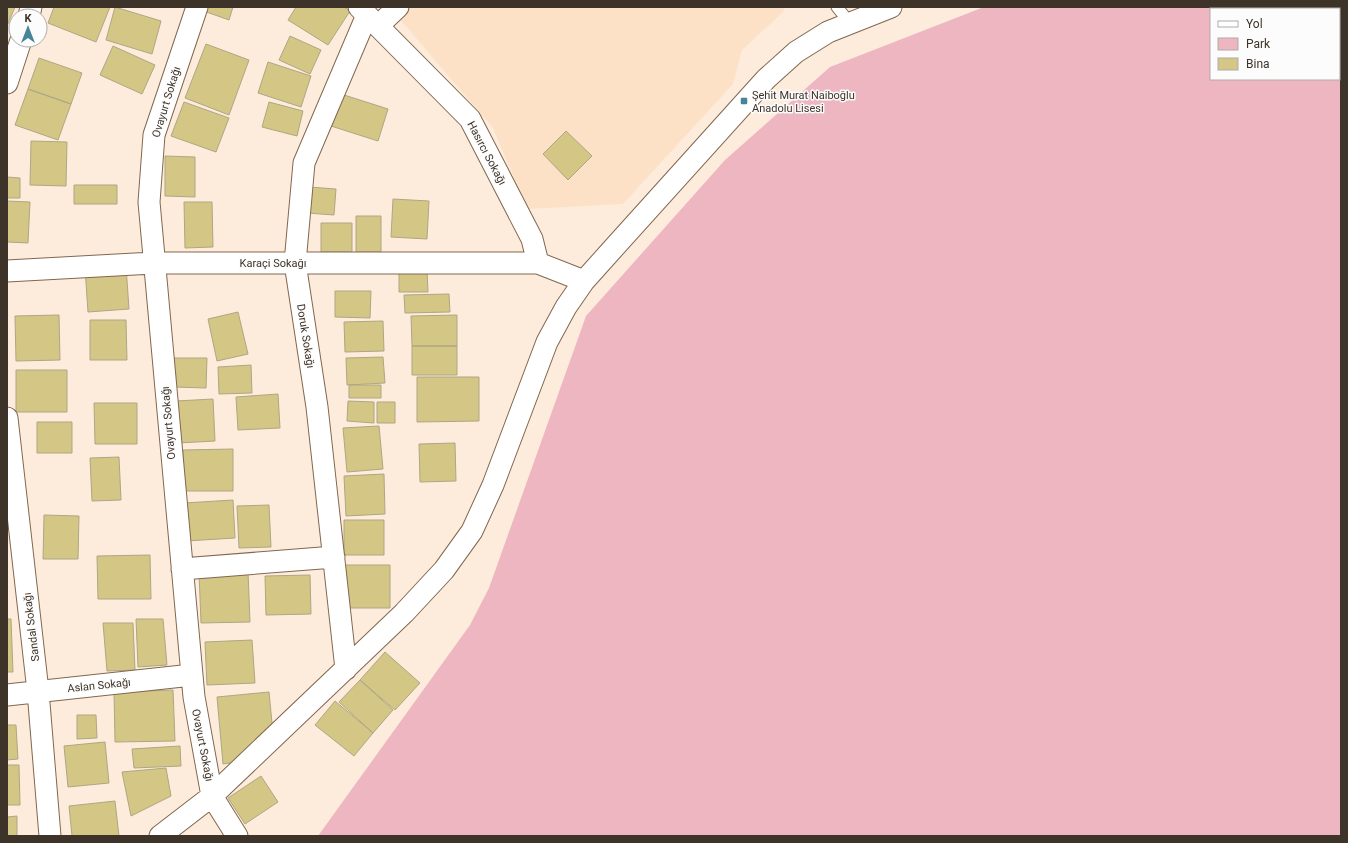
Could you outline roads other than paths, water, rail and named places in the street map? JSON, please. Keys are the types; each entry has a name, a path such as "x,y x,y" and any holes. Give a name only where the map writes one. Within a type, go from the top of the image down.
{"street":[{"name":"Ovayurt Sokağı","path":"197,7 154,135 149,202 153,263 194,697 212,796 237,836"},
{"path":"368,16 398,7"},
{"path":"160,836 212,796 404,613 444,570 472,531 493,485 546,342 566,307 584,281 766,79 796,52 828,32 844,15 891,7"},
{"name":"Doruk Sokağı","path":"346,669 317,407 295,263 304,163 368,16"},
{"name":"Hasırcı Sokağı","path":"368,16 470,119 532,239 538,263"},
{"path":"7,83 18,48"},
{"name":"Karaçi Sokağı","path":"7,272 153,263 538,263"},
{"path":"538,263 584,281"},
{"name":"Sandal Sokağı","path":"7,418 38,691 50,836"},
{"path":"182,569 334,557"},
{"name":"Aslan Sokağı","path":"7,694 192,675"}],"place":[{"name":"Şehit Murat Naiboğlu Anadolu Lisesi","path":"744,101"}]}
